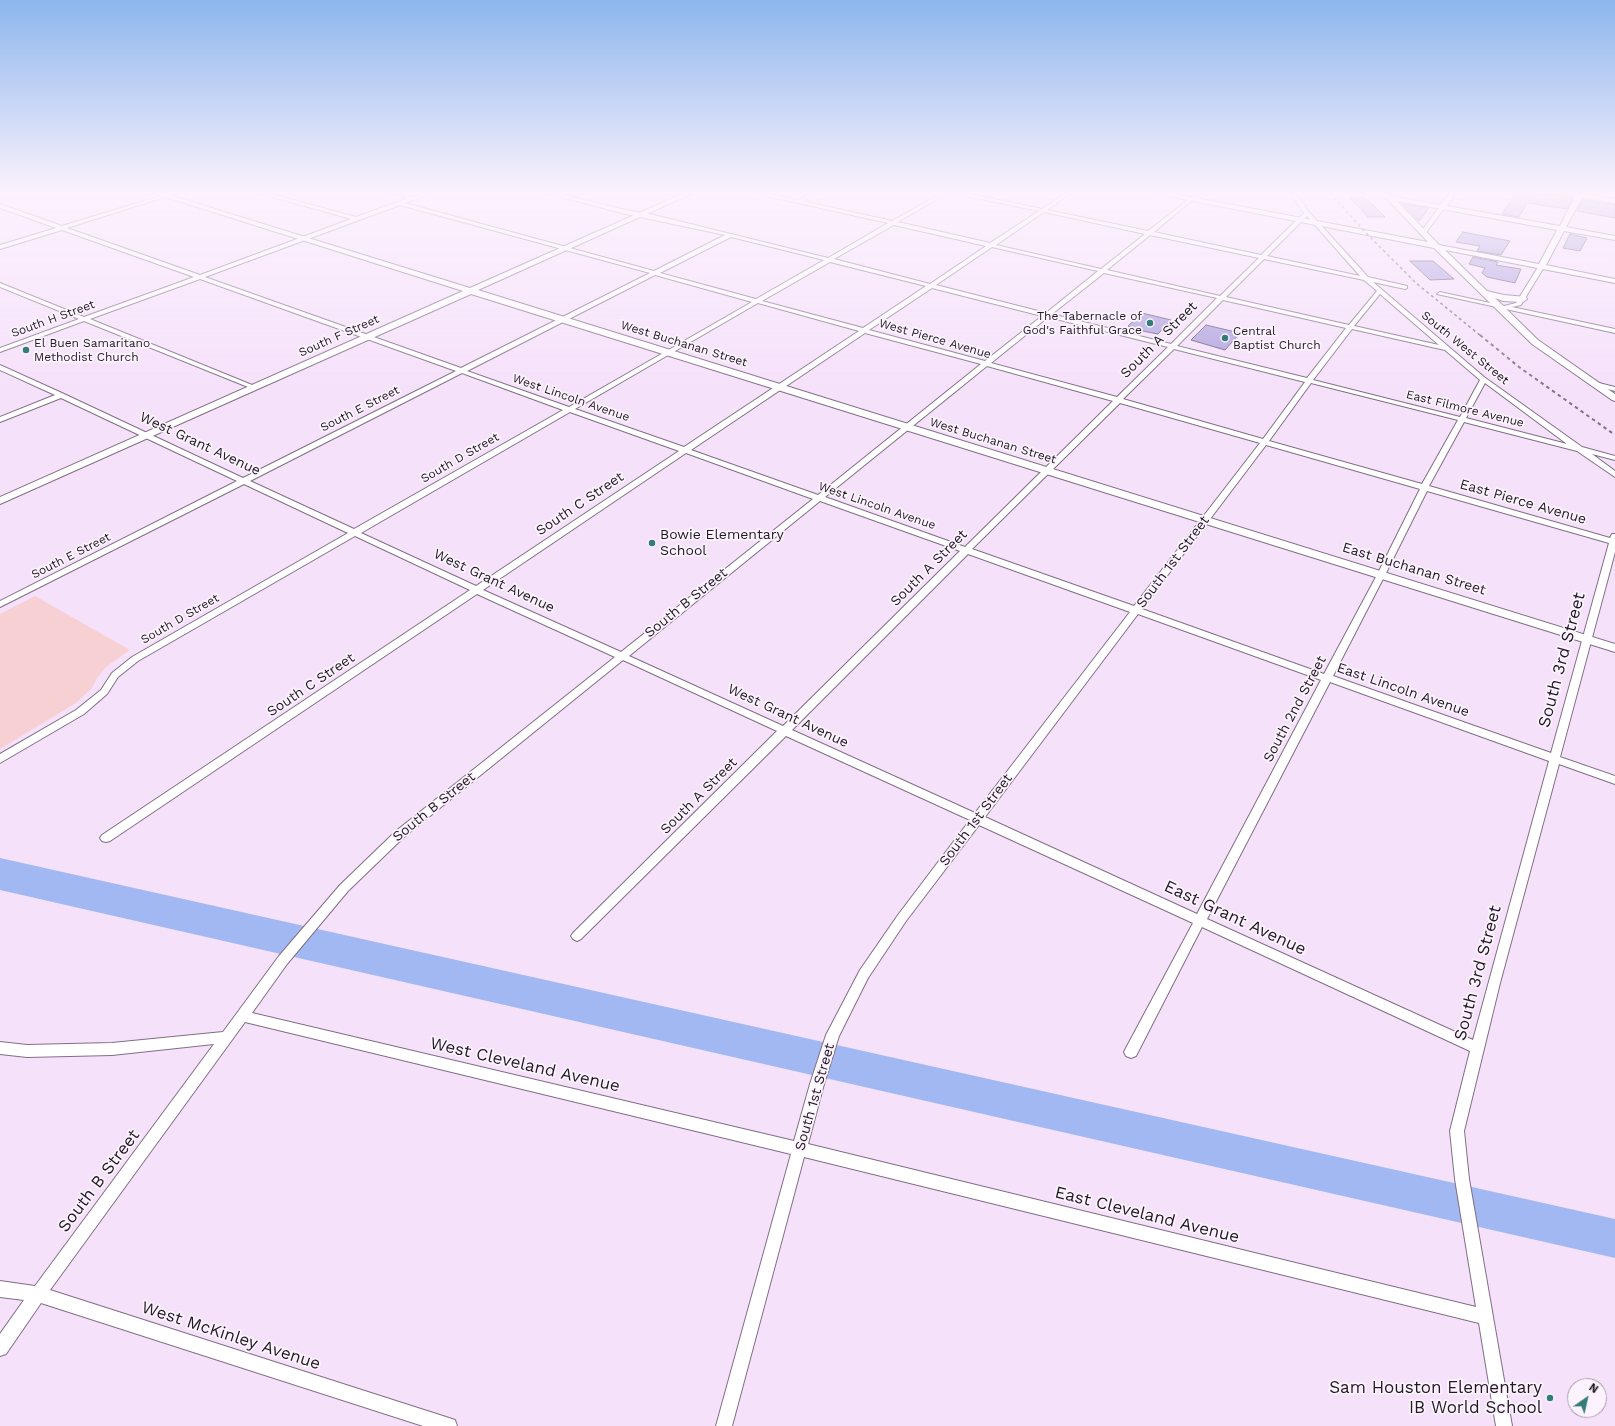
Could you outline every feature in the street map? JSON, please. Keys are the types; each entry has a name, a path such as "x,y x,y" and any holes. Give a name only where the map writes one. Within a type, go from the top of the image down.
{"street":[{"name":"West Lincoln Avenue","path":"154,260 368,336 375,340 460,371 1136,610"},
{"name":"South H Street","path":"0,350 247,260"},
{"name":"West Buchanan Street","path":"371,260 1204,520"},
{"name":"South F Street","path":"0,501 539,260"},
{"name":"West Pierce Avenue","path":"598,260 1262,444"},
{"name":"South E Street","path":"0,604 682,260"},
{"name":"East Filmore Avenue","path":"826,260 1615,458"},
{"name":"South D Street","path":"0,759 80,712 104,692 116,675 135,659 826,260"},
{"name":"South C Street","path":"106,838 969,260"},
{"path":"1053,260 1447,349"},
{"name":"South B Street","path":"0,1348 283,960 344,888 400,834 1115,260"},
{"name":"South A Street","path":"577,936 1116,403 1258,260"},
{"path":"1279,260 1405,287"},
{"name":"South West Street","path":"1349,260 1380,291 1484,379 1615,475"},
{"path":"1450,260 1535,342 1615,398"},
{"path":"1504,260 1615,281"},
{"path":"1498,306 1518,305 1523,299 1545,260"},
{"path":"0,285 255,388"},
{"name":"South 1st Street","path":"724,1426 817,1084 833,1035 864,974 902,918 977,818 1309,381 1380,291"},
{"path":"1484,292 1503,298 1523,299"},
{"path":"1440,294 1615,331"},
{"name":"West Grant Avenue","path":"0,367 477,590 977,818"},
{"name":"South 2nd Street","path":"1131,1052 1381,575 1424,488 1484,379"},
{"path":"1595,384 1615,389"},
{"path":"0,420 62,395"},
{"name":"East Pierce Avenue","path":"1262,444 1408,487 1424,488 1614,540"},
{"name":"East Buchanan Street","path":"1204,520 1615,648"},
{"name":"South 3rd Street","path":"1504,1426 1462,1179 1456,1131 1614,540"},
{"name":"East Lincoln Avenue","path":"1136,610 1615,780"},
{"name":"East Grant Avenue","path":"977,818 1478,1048"},
{"name":"West Cleveland Avenue","path":"242,1016 800,1149"},
{"path":"0,1048 27,1051 112,1049 227,1037"},
{"name":"East Cleveland Avenue","path":"800,1149 1485,1317"},
{"name":"West McKinley Avenue","path":"0,1289 38,1294 449,1426"}],"shaded area":[{"path":"35,596 130,650 106,667 97,678 92,688 76,703 0,749 0,614"}],"water":[{"path":"0,858 1615,1219 1615,1258 0,890"}],"building":[{"path":"1472,260 1486,260 1498,262 1496,265 1521,269 1515,283 1487,277 1482,273 1485,268 1469,264"},
{"path":"1410,261 1433,261 1454,279 1430,280"},
{"name":"The Tabernacle of God's Faithful Grace","path":"1142,313 1171,320 1158,334 1132,329 1133,328 1128,326"},
{"name":"Central Baptist Church","path":"1206,325 1240,333 1225,350 1191,340"}],"railway":[{"path":"1393,260 1416,283 1481,336"},
{"path":"1480,335 1519,367 1615,435"}],"place":[{"name":"The Tabernacle of God's Faithful Grace","path":"1150,323"},
{"name":"Central Baptist Church","path":"1225,338"},
{"name":"El Buen Samaritano Methodist Church","path":"26,350"},
{"name":"Bowie Elementary School","path":"652,543"},
{"name":"Sam Houston Elementary IB World School","path":"1550,1398"}]}
